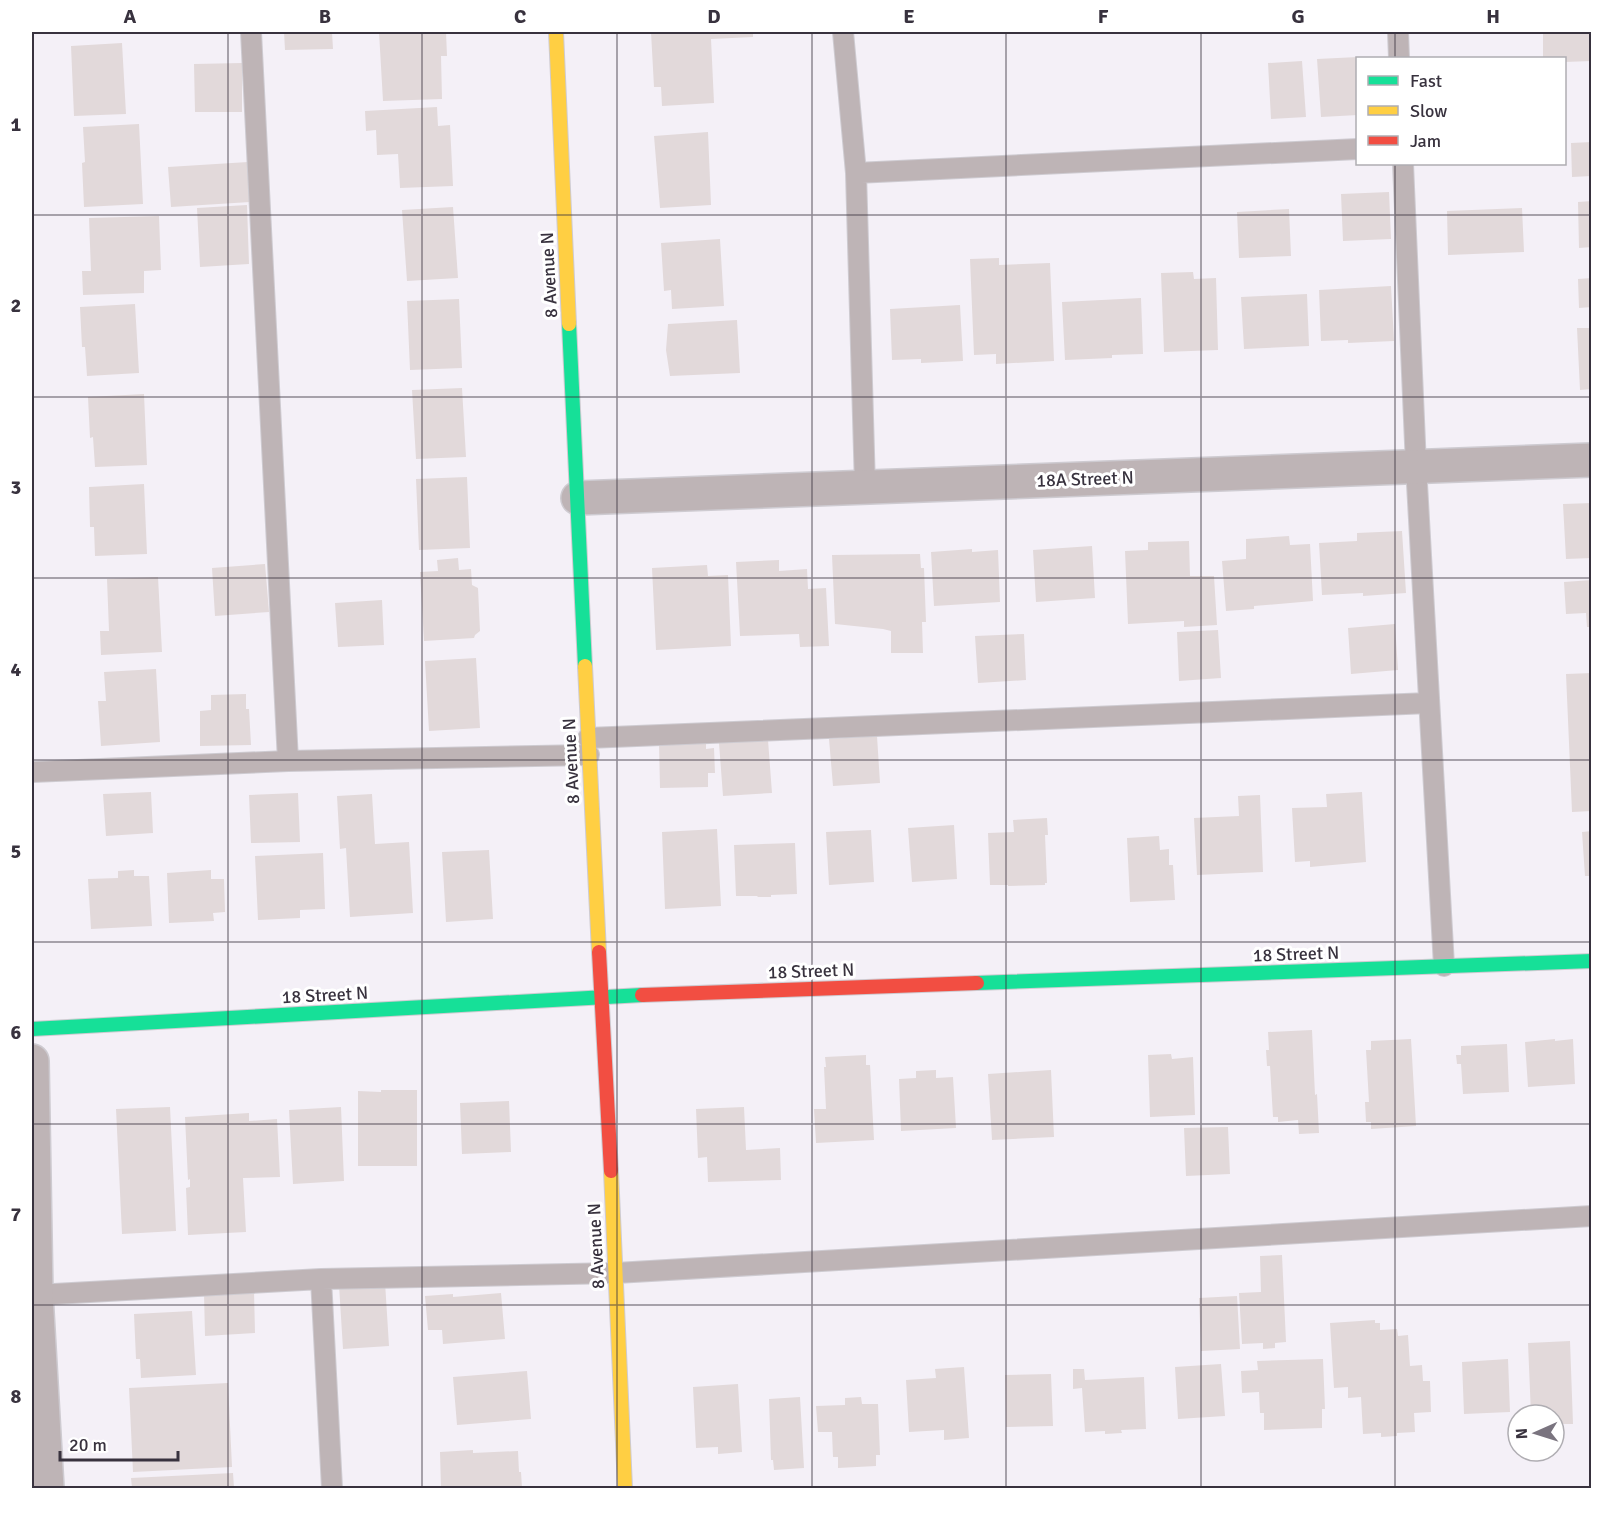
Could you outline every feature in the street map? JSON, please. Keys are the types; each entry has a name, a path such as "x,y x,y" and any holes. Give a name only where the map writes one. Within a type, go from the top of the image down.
{"street":[{"name":"8 Avenue N","path":"556,32 625,1488"},
{"name":"18A Street N","path":"578,498 1592,460"},
{"name":"18 Street N","path":"32,1029 600,997 1592,961"},
{"path":"32,1061 36,1295 47,1488"}],"lane":[{"path":"251,32 288,761"},
{"path":"843,32 856,173 865,487"},
{"path":"1398,32 1399,57"},
{"path":"856,173 1356,149"},
{"path":"1403,165 1416,466 1444,966"},
{"path":"32,772 1429,703"},
{"path":"36,1295 321,1279 616,1273 1592,1215"},
{"path":"321,1279 332,1488"}],"building":[{"path":"284,32 332,32 333,49 285,50"},
{"path":"379,32 446,32 447,56 441,56 442,99 383,101"},
{"path":"651,32 753,32 753,37 711,39 714,103 662,106 661,87 654,87"},
{"path":"1543,32 1592,32 1592,61 1566,62 1566,57 1543,57"},
{"path":"122,43 126,114 74,116 71,46"},
{"path":"1356,57 1356,115 1321,117 1317,59"},
{"path":"1302,61 1306,117 1271,119 1268,63"},
{"path":"242,63 242,112 195,112 194,64"},
{"path":"437,107 438,126 450,125 453,186 400,188 398,154 377,155 376,130 366,131 365,111"},
{"path":"139,124 143,204 84,207 83,127"},
{"path":"708,132 711,205 660,208 654,136"},
{"path":"1592,142 1592,176 1572,177 1571,143"},
{"path":"248,162 250,202 171,207 168,167"},
{"path":"1389,192 1391,239 1343,241 1341,194"},
{"path":"1592,201 1592,247 1579,248 1578,202"},
{"path":"247,205 249,264 200,267 197,208"},
{"path":"453,207 458,278 407,281 402,210"},
{"path":"1522,208 1524,252 1448,255 1447,211"},
{"path":"1289,209 1291,256 1239,258 1237,212"},
{"path":"159,216 161,270 144,271 144,293 83,295 82,271 91,271 89,218"},
{"path":"720,239 724,306 672,309 671,290 664,291 661,243"},
{"path":"999,258 999,265 1050,263 1054,361 996,364 996,354 974,355 970,259"},
{"path":"1193,272 1194,279 1216,278 1218,350 1164,352 1161,273"},
{"path":"1592,278 1592,307 1579,308 1578,279"},
{"path":"1391,286 1394,341 1348,343 1348,340 1321,341 1319,290"},
{"path":"1307,294 1309,346 1244,349 1241,297"},
{"path":"1141,298 1143,354 1065,360 1062,302"},
{"path":"459,299 462,368 410,370 407,301"},
{"path":"135,304 139,373 87,376 85,347 82,347 80,307"},
{"path":"960,305 963,361 921,363 921,359 892,360 890,309"},
{"path":"737,320 740,373 670,376 666,350 668,324"},
{"path":"1577,328 1592,328 1592,389 1580,390"},
{"path":"462,388 466,457 416,459 412,390"},
{"path":"144,394 147,465 95,467 93,437 90,438 88,397"},
{"path":"467,477 470,548 419,550 416,479"},
{"path":"144,484 147,554 95,556 94,527 90,527 89,487"},
{"path":"1592,503 1592,558 1566,559 1563,504"},
{"path":"1402,531 1406,593 1363,596 1363,593 1322,595 1319,543 1357,541 1357,533"},
{"path":"1289,536 1290,545 1310,544 1313,601 1226,611 1222,561 1246,559 1246,539"},
{"path":"1189,541 1190,576 1214,576 1217,625 1184,627 1184,621 1128,624 1125,551 1148,550 1148,542"},
{"path":"1092,546 1095,598 1036,602 1033,550"},
{"path":"972,549 972,552 998,550 1000,602 934,606 931,552"},
{"path":"920,554 921,568 924,568 926,622 922,622 923,653 891,653 891,631 835,624 832,555"},
{"path":"458,558 459,570 471,569 472,585 478,588 480,631 474,638 424,641 420,572 438,571 437,560"},
{"path":"779,560 779,571 807,569 808,589 826,588 829,646 800,647 799,634 740,636 736,562"},
{"path":"265,564 269,612 215,616 212,568"},
{"path":"707,565 708,576 728,575 731,646 656,650 652,568"},
{"path":"158,577 162,652 101,655 100,631 109,631 107,579"},
{"path":"1592,580 1592,627 1587,627 1586,613 1566,614 1564,582"},
{"path":"382,600 384,645 338,647 335,603"},
{"path":"1395,624 1398,670 1351,674 1348,628"},
{"path":"1218,630 1221,678 1179,681 1177,632"},
{"path":"1024,634 1026,680 978,683 975,636"},
{"path":"476,658 480,728 429,731 425,661"},
{"path":"156,669 160,742 101,746 98,701 106,701 104,672"},
{"path":"1592,673 1592,811 1572,812 1566,674"},
{"path":"246,694 251,745 200,746 200,711 211,710 211,695"},
{"path":"877,736 880,783 833,786 829,739"},
{"path":"768,740 772,793 723,796 719,743"},
{"path":"706,742 706,749 714,748 715,773 708,773 708,787 660,788 659,743"},
{"path":"151,792 153,833 106,836 103,794"},
{"path":"1362,792 1366,862 1310,867 1310,861 1295,862 1292,808 1327,807 1326,794"},
{"path":"298,793 300,842 251,843 249,795"},
{"path":"372,794 375,844 409,842 413,913 350,917 346,848 340,849 337,796"},
{"path":"1260,795 1263,872 1197,875 1194,818 1239,816 1238,796"},
{"path":"1047,818 1048,835 1045,835 1047,883 1045,885 990,885 988,833 1014,832 1013,820"},
{"path":"954,825 957,879 912,882 908,828"},
{"path":"717,829 721,906 665,909 662,832"},
{"path":"871,830 874,882 829,885 826,832"},
{"path":"1592,831 1592,876 1585,876 1582,832"},
{"path":"1159,836 1160,850 1169,849 1169,865 1173,865 1175,900 1130,902 1127,838"},
{"path":"795,843 797,894 771,895 771,897 736,896 734,845"},
{"path":"489,850 493,919 446,922 442,852"},
{"path":"323,853 325,909 300,910 300,918 258,920 255,856"},
{"path":"134,870 134,876 149,876 152,926 91,929 88,879 118,878 118,871"},
{"path":"211,870 211,879 224,879 225,912 213,913 214,921 169,923 167,873"},
{"path":"1312,1030 1319,1133 1299,1134 1298,1120 1278,1122 1278,1117 1273,1117 1270,1066 1267,1066 1266,1050 1269,1050 1268,1032"},
{"path":"1411,1039 1416,1126 1371,1129 1371,1122 1366,1122 1365,1102 1369,1102 1366,1050 1371,1050 1371,1041"},
{"path":"1555,1039 1555,1041 1573,1039 1575,1084 1528,1087 1525,1042"},
{"path":"1507,1044 1509,1092 1463,1094 1461,1064 1457,1064 1456,1055 1461,1055 1461,1046"},
{"path":"1171,1054 1172,1059 1193,1057 1195,1115 1150,1117 1148,1055"},
{"path":"866,1055 866,1065 870,1065 874,1140 816,1143 814,1109 826,1109 825,1057"},
{"path":"936,1070 936,1078 953,1077 956,1128 901,1131 899,1079 916,1078 916,1071"},
{"path":"1051,1070 1054,1137 992,1140 988,1074"},
{"path":"381,1090 417,1090 417,1166 358,1166 358,1091 381,1092"},
{"path":"509,1101 511,1152 462,1154 460,1103"},
{"path":"170,1107 176,1231 122,1234 116,1109"},
{"path":"341,1107 344,1181 293,1184 289,1110"},
{"path":"744,1107 746,1150 780,1148 781,1180 708,1182 707,1157 698,1158 696,1109"},
{"path":"249,1113 249,1121 277,1119 280,1177 243,1178 246,1232 188,1235 186,1188 190,1187 190,1179 188,1180 185,1117"},
{"path":"1228,1127 1230,1174 1186,1176 1184,1128"},
{"path":"1282,1255 1286,1342 1275,1343 1275,1348 1263,1349 1263,1343 1242,1344 1239,1293 1261,1292 1260,1256"},
{"path":"385,1282 389,1346 343,1349 339,1285"},
{"path":"254,1291 255,1333 205,1336 204,1293"},
{"path":"501,1293 505,1339 443,1344 442,1330 428,1330 425,1296 453,1294 453,1297"},
{"path":"1237,1296 1240,1349 1201,1351 1199,1298"},
{"path":"192,1311 196,1375 141,1378 140,1359 136,1359 134,1314"},
{"path":"1375,1320 1375,1323 1380,1323 1380,1330 1397,1329 1398,1336 1408,1335 1410,1366 1422,1365 1423,1381 1430,1381 1431,1412 1414,1413 1415,1432 1381,1437 1381,1433 1363,1434 1361,1397 1348,1398 1348,1387 1334,1388 1330,1323"},
{"path":"1570,1341 1573,1424 1566,1424 1566,1403 1530,1403 1528,1343"},
{"path":"1323,1359 1325,1409 1322,1409 1322,1428 1264,1430 1264,1413 1260,1413 1259,1392 1242,1393 1241,1371 1258,1370 1257,1361"},
{"path":"1508,1359 1510,1403 1506,1403 1506,1412 1464,1414 1462,1362"},
{"path":"1221,1364 1225,1416 1178,1419 1175,1367"},
{"path":"964,1367 969,1438 944,1440 944,1430 909,1432 906,1380 936,1378 935,1369"},
{"path":"1073,1369 1084,1369 1085,1380 1144,1377 1146,1429 1121,1430 1122,1433 1105,1434 1105,1431 1085,1432 1082,1388 1073,1389"},
{"path":"527,1371 531,1419 457,1425 453,1377"},
{"path":"1051,1374 1053,1426 1006,1427 1005,1375"},
{"path":"228,1383 232,1467 133,1472 129,1388"},
{"path":"738,1384 742,1452 718,1454 718,1447 696,1448 693,1387"},
{"path":"800,1397 804,1468 774,1470 773,1460 771,1460 769,1399"},
{"path":"861,1397 862,1404 878,1404 880,1455 876,1455 876,1466 838,1468 838,1457 833,1457 832,1432 818,1432 816,1406 845,1405 845,1398"},
{"path":"473,1450 473,1453 518,1451 522,1488 441,1488 440,1452"},
{"path":"233,1473 234,1488 132,1488 131,1478"}],"traffic: fast":[{"path":"569,324 585,666"},
{"path":"977,983 1592,961"},
{"path":"32,1029 642,995"}],"traffic: slow":[{"path":"556,32 569,324"},
{"path":"585,666 599,952"},
{"path":"611,1171 625,1488"}],"traffic: jam":[{"path":"599,952 611,1171"},
{"path":"642,995 977,983"}]}
